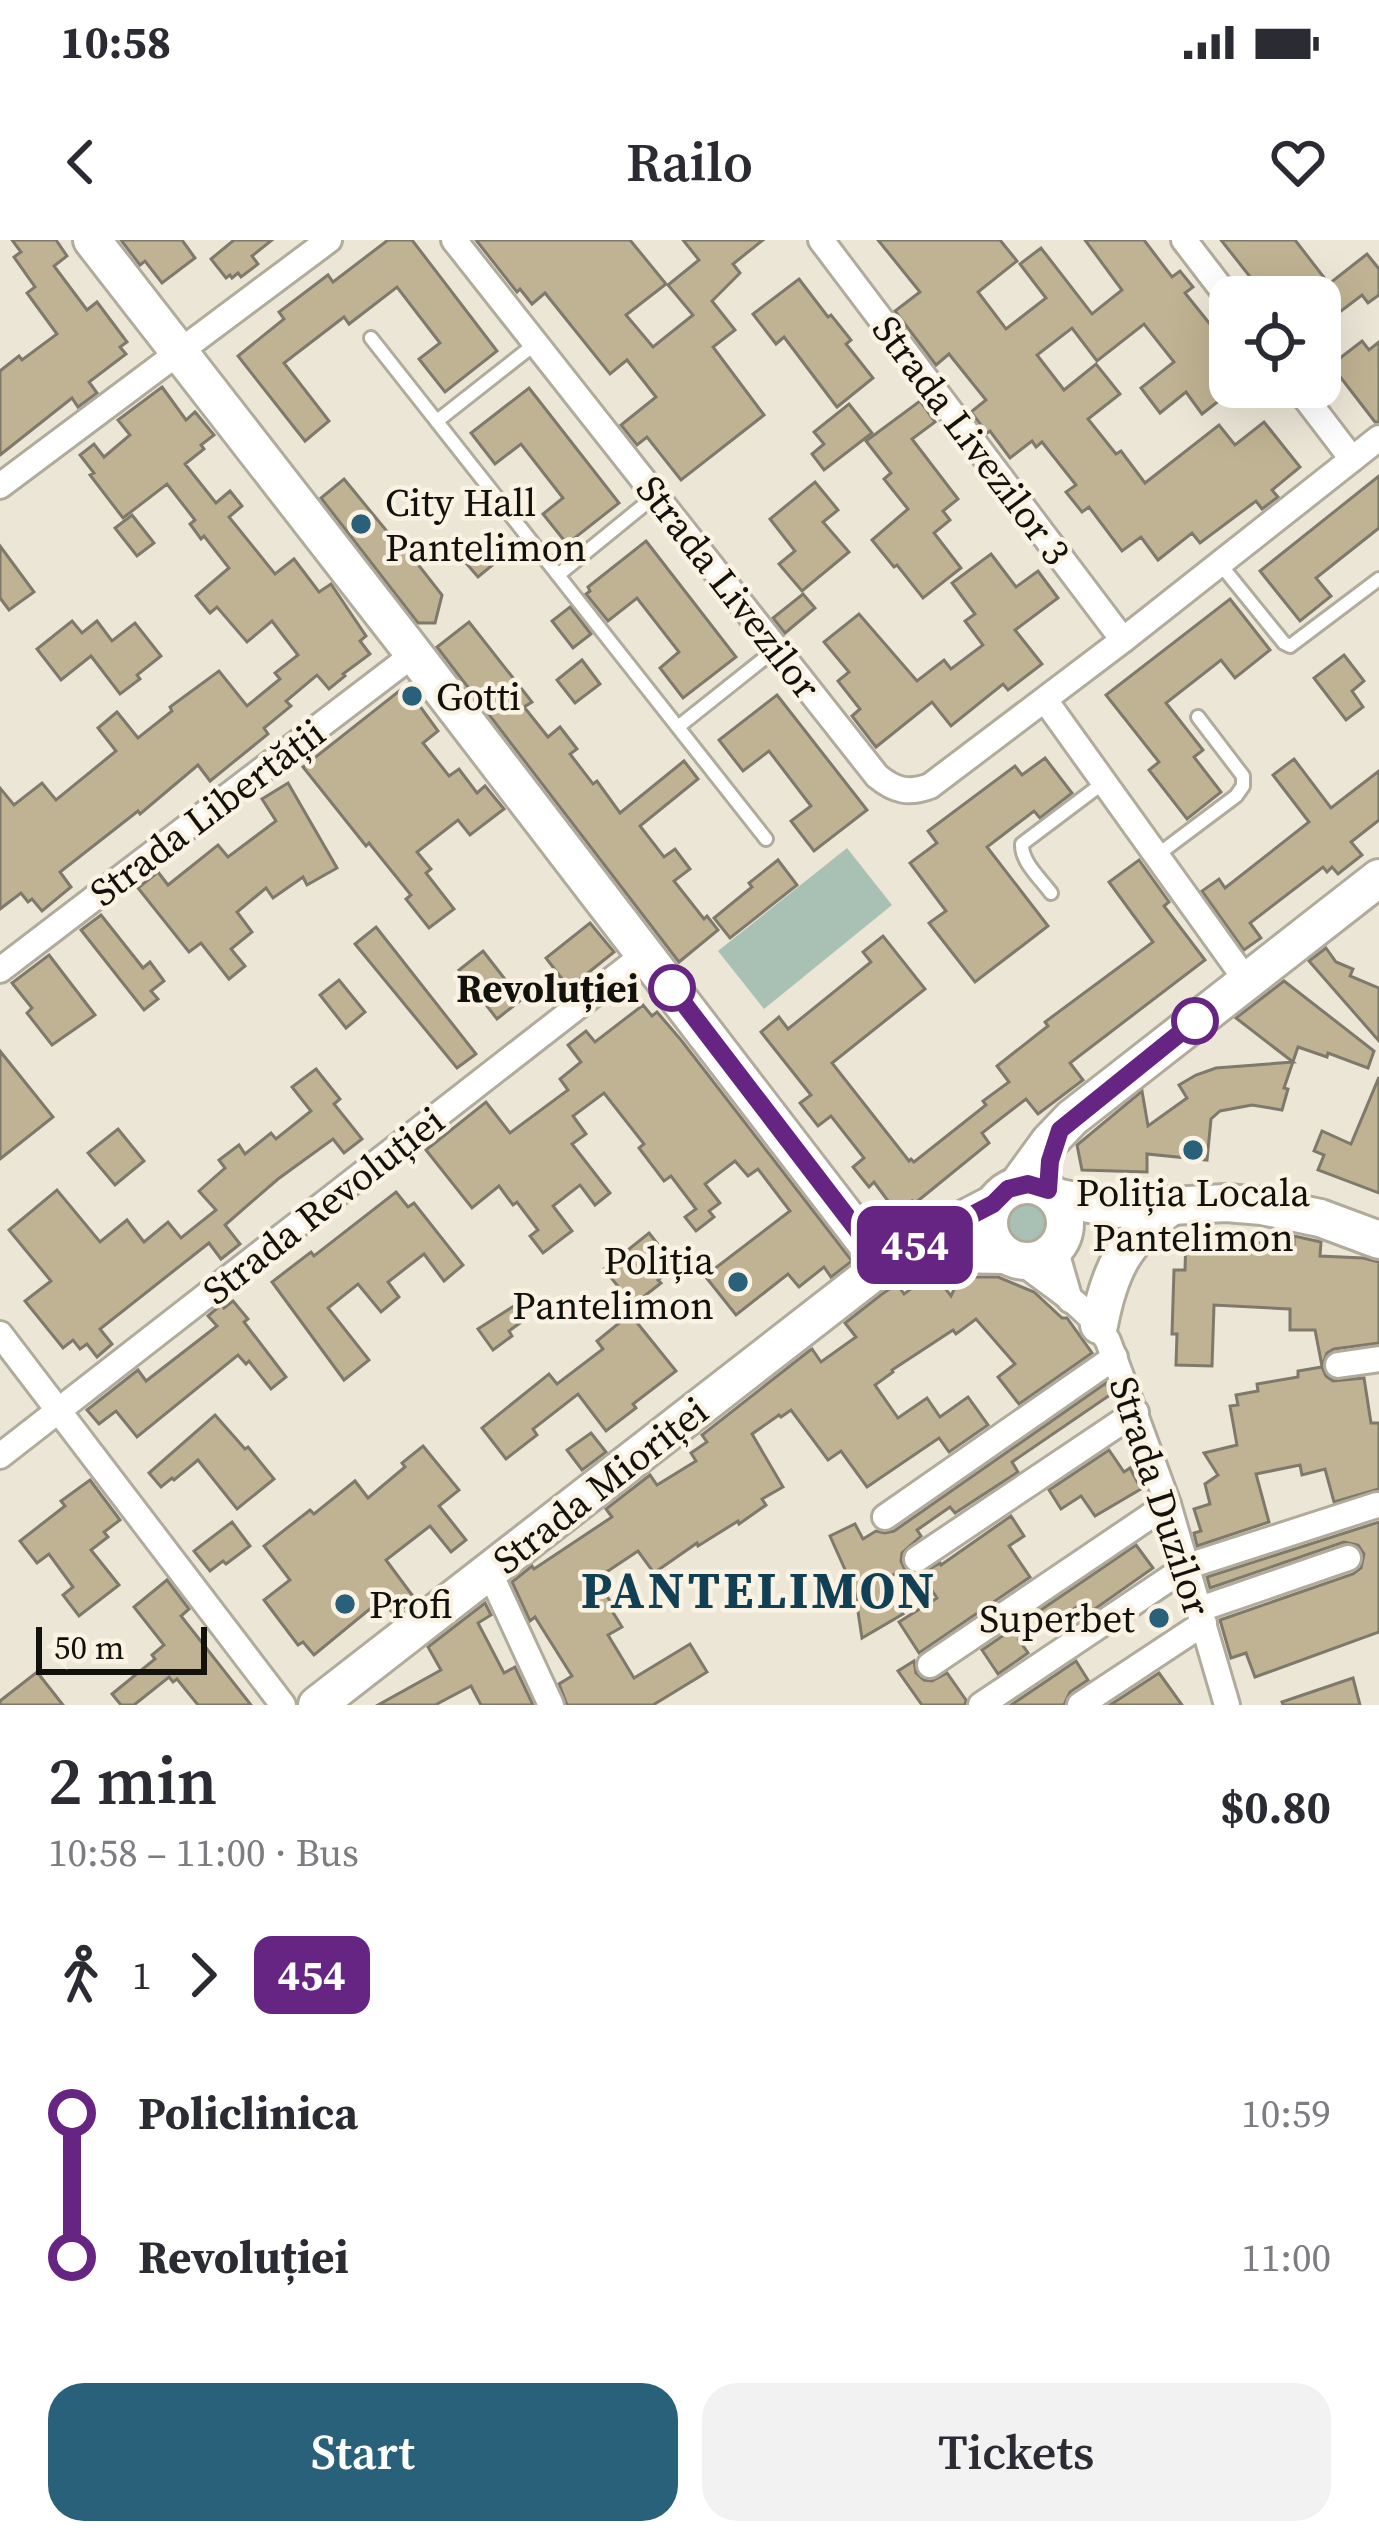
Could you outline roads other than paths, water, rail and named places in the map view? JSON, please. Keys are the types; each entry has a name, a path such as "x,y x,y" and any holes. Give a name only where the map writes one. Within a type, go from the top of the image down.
{"street":[{"path":"92,240 884,1265"},
{"path":"0,487 329,240"},
{"name":"Strada Livezilor","path":"454,240 877,776 903,791 930,786 1371,448"},
{"name":"Strada Livezilor 3","path":"821,240 1123,640"},
{"path":"1184,240 1212,276"},
{"path":"1322,408 1371,448"},
{"name":"Strada Libertății","path":"0,970 415,654"},
{"path":"1045,700 1246,980"},
{"name":"Strada Mioriței","path":"317,1705 884,1265 926,1239 1028,1194 1038,1154 1060,1130 1379,878"},
{"name":"Strada Revoluției","path":"0,1456 645,954"},
{"path":"1115,1209 1059,1241 1038,1259 1012,1257 991,1237 988,1226 1028,1194 1115,1209 1226,1203 1262,1206 1320,1218 1379,1240"},
{"path":"1028,1194 1064,1215 1059,1241 1070,1300"},
{"path":"884,1517 1107,1341 1108,1282 1124,1250 1173,1205"},
{"name":"Strada Mioriței","path":"884,1265 950,1254 1012,1257"},
{"name":"Strada Duzilor","path":"1012,1257 1070,1300 1107,1341 1188,1566 1223,1703"},
{"path":"0,1334 283,1705"},
{"path":"1338,1365 1379,1359"},
{"path":"917,1559 1136,1412"},
{"path":"930,1665 1168,1504"},
{"path":"981,1705 1188,1566 1377,1505"},
{"path":"1080,1705 1202,1616 1348,1558"},
{"path":"489,1571 551,1705"}],"lane":[{"path":"371,338 766,838"},
{"path":"436,421 537,343"},
{"path":"558,574 657,495"},
{"path":"1220,564 1290,646 1379,579"},
{"path":"678,727 777,648"},
{"path":"1156,856 1243,786 1243,776 1198,717"},
{"path":"1051,893 1026,860 1022,844 1104,782"}],"place":[{"name":"City Hall Pantelimon","path":"361,524"},
{"name":"Gotti","path":"412,696"},
{"name":"Revoluției","path":"672,988"},
{"name":"Poliția Locala Pantelimon","path":"1193,1150"},
{"name":"Poliția Pantelimon","path":"738,1282"},
{"name":"Profi","path":"345,1604"},
{"name":"Superbet","path":"1159,1618"}],"district":[{"name":"PANTELIMON","path":"759,1590"}]}
